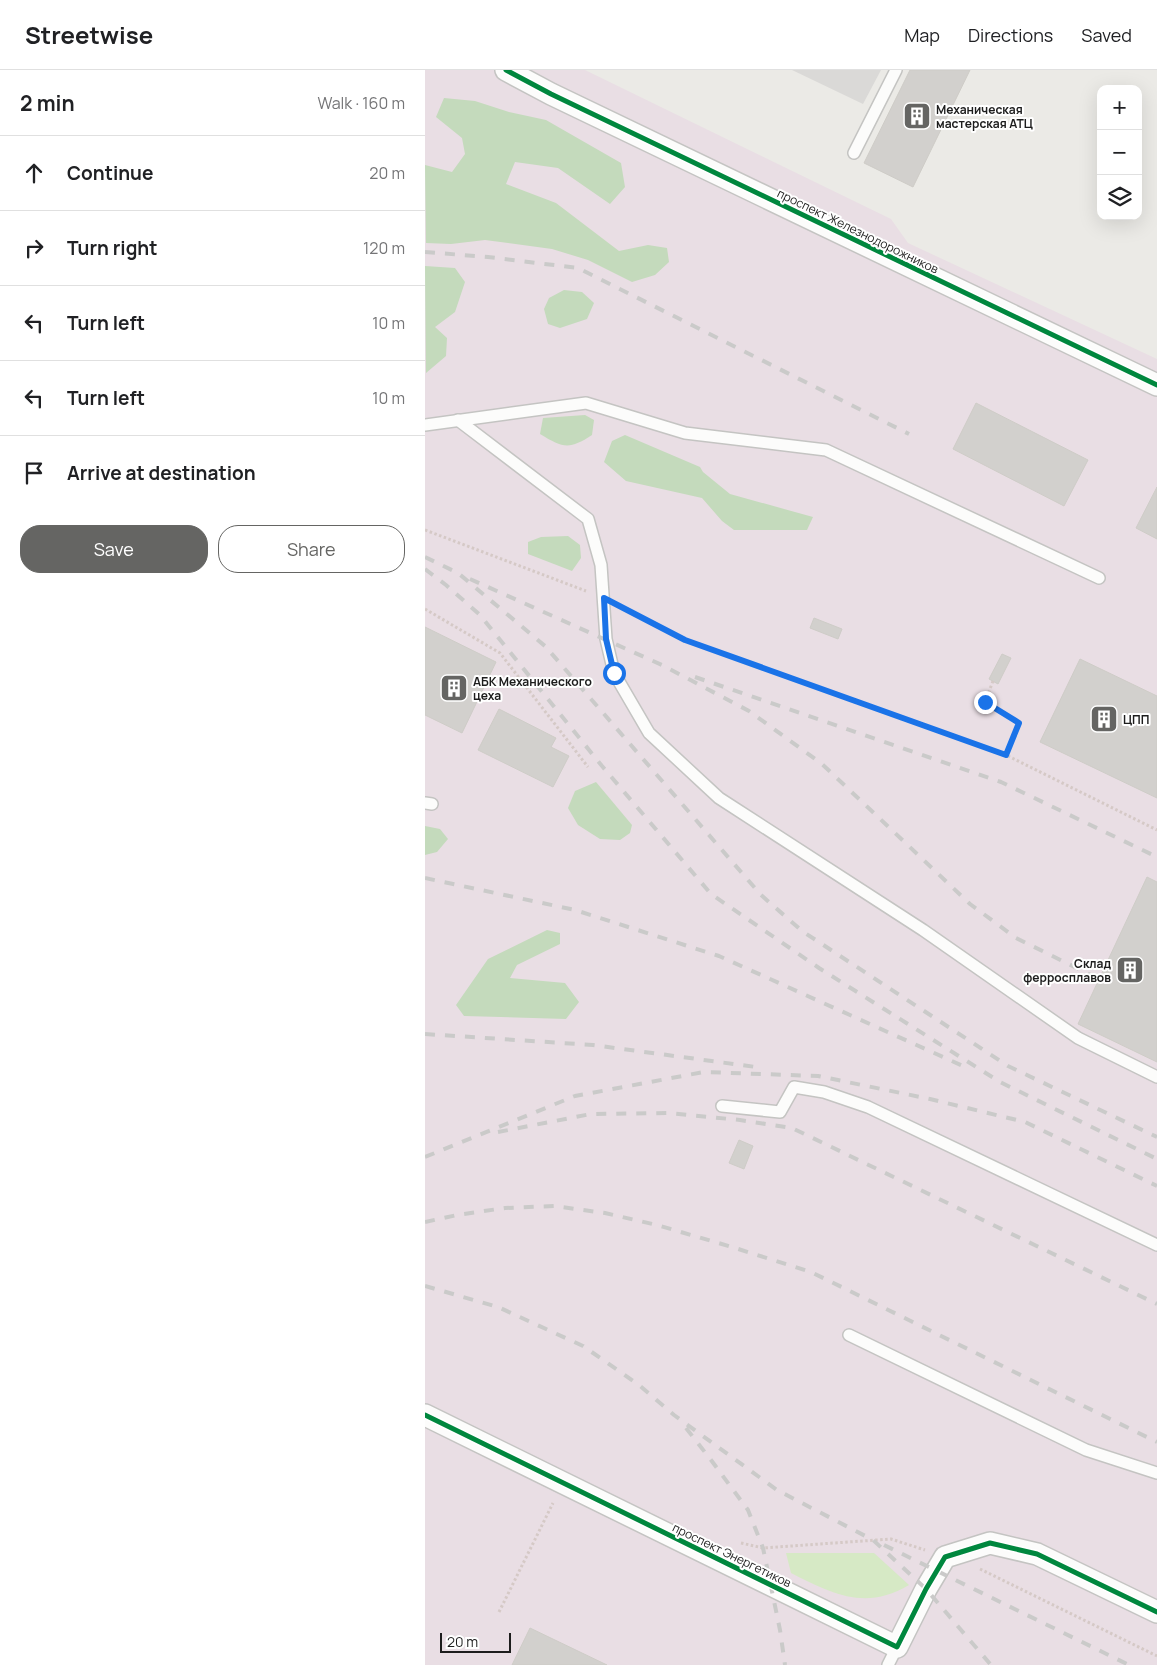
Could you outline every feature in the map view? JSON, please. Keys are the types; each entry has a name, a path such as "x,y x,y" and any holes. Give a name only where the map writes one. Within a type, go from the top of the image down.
{"street":[{"name":"проспект Железнодорожников","path":"506,70 551,94 1157,385"},
{"name":"проспект Энергетиков","path":"425,1415 563,1483 893,1656 926,1589 945,1557"},
{"path":"945,1557 990,1543 1037,1554 1157,1612"}],"lane":[{"path":"854,153 896,70"},
{"path":"425,425 586,403 685,433 826,450 1099,578"},
{"path":"458,420 588,519 601,565 606,639 614,673 649,733 719,798 923,930 1078,1038 1157,1077"},
{"path":"722,1106 780,1112 794,1086 824,1092 867,1107 1157,1246"},
{"path":"849,1335 1086,1450 1157,1473"}],"path":[{"path":"425,530 604,598 685,640 1006,755 1157,830"},
{"path":"425,609 500,653 588,767"},
{"path":"993,681 985,702 1019,723 1006,755"},
{"path":"499,1612 563,1483"},
{"path":"737,1542 763,1548 891,1539 945,1557"},
{"path":"979,1568 1157,1656"}],"shaded area":[{"path":"425,70 585,70 891,219 908,243 1157,359 1157,1665 425,1665"},
{"path":"792,70 881,70 863,104"}],"green space":[{"path":"444,98 475,101 509,112 546,120 621,163 625,187 610,204 558,168 515,162 506,184 556,203 619,251 648,245 667,248 669,262 655,275 632,282 588,260 552,249 485,240 451,244 426,243 425,165 452,172 465,154 462,138 436,117"},
{"path":"425,266 455,268 465,282 455,312 435,327 447,338 446,356 426,373"},
{"path":"564,290 582,292 594,303 587,319 560,328 548,324 544,309 549,298"},
{"path":"585,415 594,420 592,435 577,443 572,445 560,444 540,434 543,418"},
{"path":"625,435 700,467 703,472 730,494 813,517 807,530 734,530 722,521 702,498 626,481 604,462 612,441"},
{"path":"568,536 580,545 581,558 572,571 528,554 528,542 541,537"},
{"path":"596,782 632,825 630,833 620,840 600,839 578,825 568,808 575,791"},
{"path":"425,826 440,829 448,839 437,852 425,855"},
{"path":"547,930 560,933 560,944 517,965 510,978 565,983 579,1002 566,1019 464,1016 456,1005 488,959"},
{"path":"786,1553 874,1553 909,1585 893,1593 878,1597 849,1597 835,1593 791,1573"}],"building":[{"name":"Механическая мастерская АТЦ","path":"910,70 970,70 913,187 864,163"},
{"path":"976,403 1088,460 1064,506 953,449"},
{"path":"1157,487 1157,539 1136,528"},
{"path":"814,618 842,629 838,639 810,628"},
{"name":"АБК Механического цеха","path":"425,627 496,662 462,733 425,715"},
{"path":"1002,654 1011,658 998,684 989,679"},
{"name":"ЦПП","path":"1080,659 1157,696 1157,798 1040,742"},
{"path":"499,709 556,738 551,747 569,756 553,787 478,750"},
{"name":"Склад ферросплавов","path":"1147,877 1157,882 1157,1062 1078,1024"},
{"path":"739,1140 753,1146 744,1169 729,1163"},
{"path":"530,1628 607,1665 512,1665"}],"railway":[{"path":"425,252 488,257 578,268 909,434"},
{"path":"425,557 458,573 545,646 761,895 802,931 1008,1066 1157,1137"},
{"path":"425,569 480,615 602,766 711,894 819,968 1000,1082 1157,1159"},
{"path":"470,579 662,665 749,711 822,764 970,904 1016,938 1099,979"},
{"path":"695,677 1001,782 1157,857"},
{"path":"425,878 575,910 719,956 963,1066"},
{"path":"425,1034 593,1045 756,1067"},
{"path":"425,1157 575,1096 704,1072 818,1076 930,1099 1025,1122 1157,1186"},
{"path":"498,1132 591,1114 669,1113 740,1120 792,1128 1157,1304"},
{"path":"425,1222 505,1208 554,1206 605,1213 657,1225 732,1247 811,1272 1157,1442"},
{"path":"425,1286 498,1307 583,1346 639,1385 674,1415 777,1490 873,1540 926,1589 991,1665"},
{"path":"686,1428 748,1510 763,1548 780,1630 785,1665"},
{"path":"884,1545 1129,1665"}],"cycle path":[{"path":"506,70 551,94 1157,385"},
{"path":"425,1415 897,1647 926,1589 945,1557 990,1543 1037,1554 1157,1612"}],"place":[{"name":"Механическая мастерская АТЦ","path":"917,116"},
{"name":"АБК Механического цеха","path":"454,688"},
{"name":"ЦПП","path":"1104,719"},
{"name":"Склад ферросплавов","path":"1130,970"}],"route":[{"path":"614,673 606,639 604,598 685,640 1006,755 1019,723 985,702"}]}
